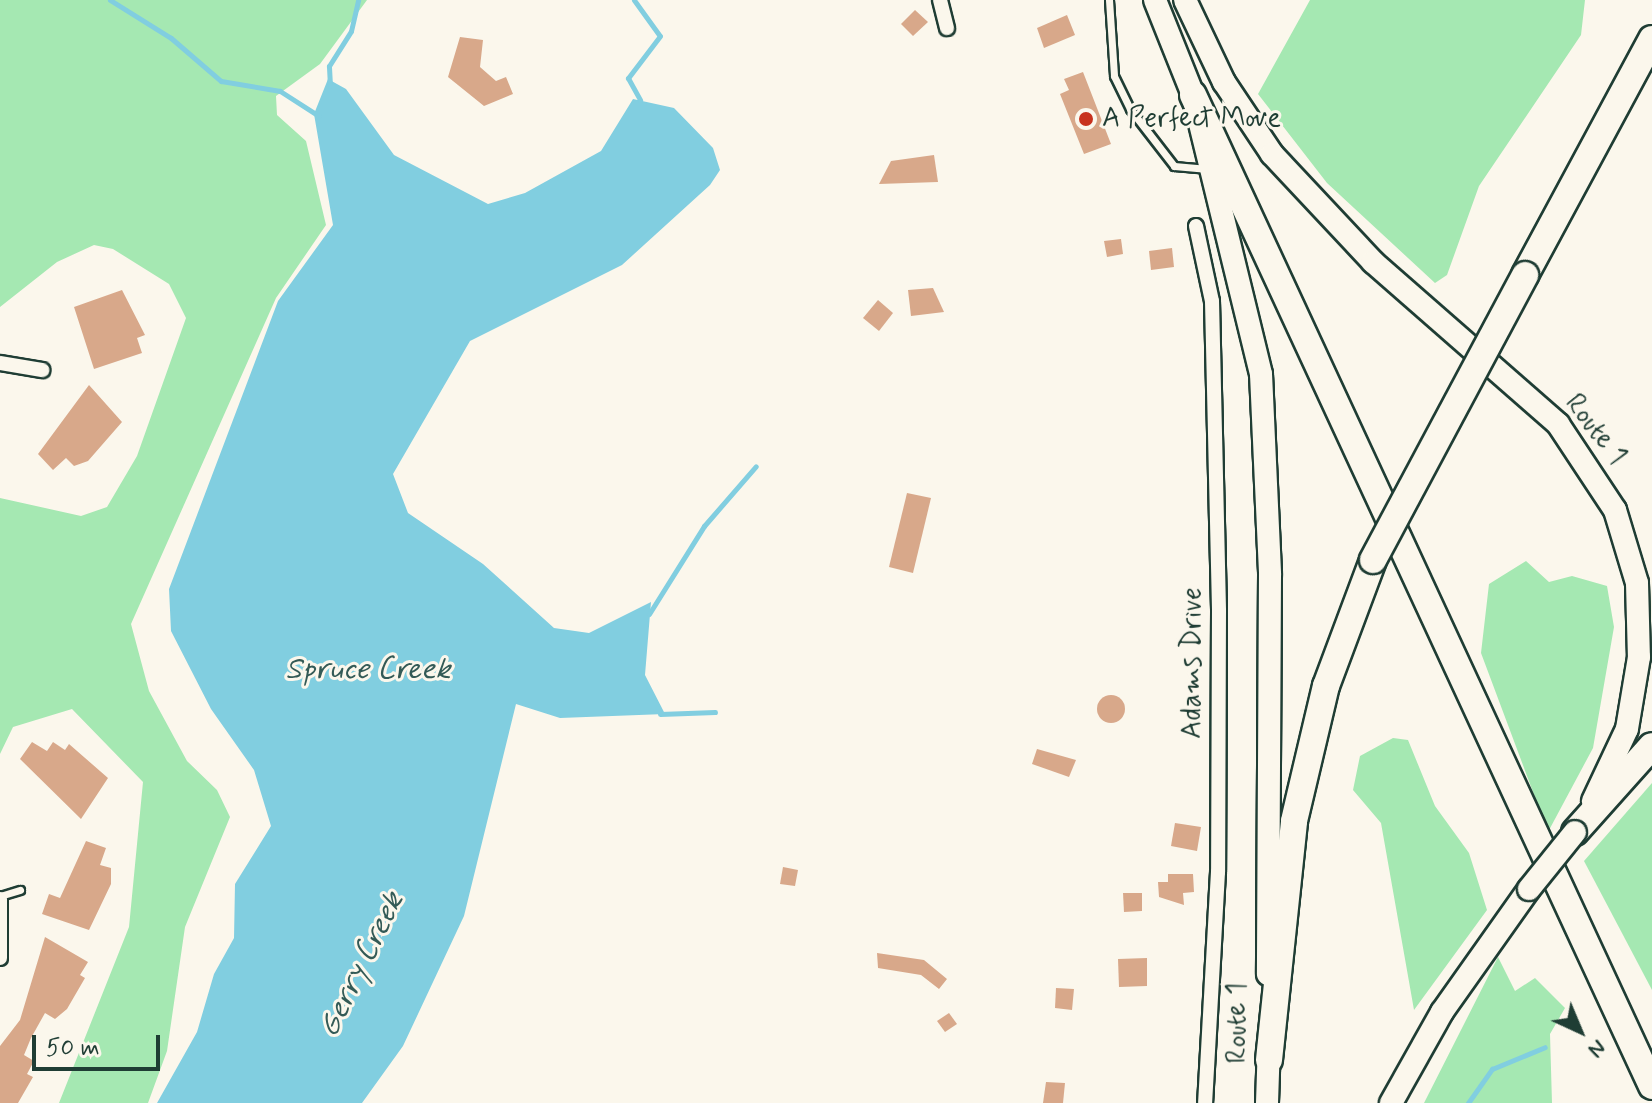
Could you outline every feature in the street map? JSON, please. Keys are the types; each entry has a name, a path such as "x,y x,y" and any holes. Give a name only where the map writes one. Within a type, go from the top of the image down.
{"highway":[{"path":"1269,1060 1294,821 1326,686 1373,560 1652,39"},
{"path":"1193,95 1652,1086"},
{"path":"1575,832 1652,746"}],"main road":[{"name":"Route 1","path":"1155,0 1193,95 1208,169 1239,273 1268,449 1267,1101"},
{"name":"Route 1","path":"1185,0 1224,82 1272,154 1373,262 1558,424 1615,510 1637,583 1635,691 1616,758 1575,832 1529,889 1442,1012 1391,1103"}],"street":[{"path":"940,0 947,28"},
{"name":"Adams Drive","path":"1196,226 1212,301 1219,611 1218,872 1205,1103"},
{"path":"0,363 42,370"},
{"path":"0,898 0,958"}],"lane":[{"path":"1109,0 1114,76 1130,109 1174,166 1208,169"},
{"path":"0,898 20,890"}],"green space":[{"path":"0,0 367,0 320,64 276,96 277,115 306,141 326,225 276,298 131,624 149,691 187,761 217,790 230,817 185,927 167,1051 148,1103 59,1103 129,927 143,782 72,709 13,727 0,754 0,498 81,516 107,507 137,456 186,318 169,284 113,249 94,245 57,262 0,307"},
{"path":"1310,0 1585,0 1581,35 1479,186 1447,275 1435,283 1327,183 1258,94"},
{"path":"1526,561 1549,582 1572,576 1607,586 1614,627 1593,748 1548,832 1481,653 1489,584"},
{"path":"1393,738 1408,740 1435,806 1469,853 1487,910 1414,1010 1381,823 1353,790 1360,756"},
{"path":"1652,783 1652,990 1584,861"},
{"path":"1498,957 1515,991 1535,978 1565,1008 1550,1034 1552,1103 1424,1103"}],"water":[{"name":"Spruce Creek","path":"328,79 346,89 394,155 488,204 525,193 601,151 633,99 674,108 713,148 720,170 710,185 622,265 470,341 393,474 408,513 483,564 554,628 589,633 651,602 645,675 665,714 560,718 516,704 464,916 403,1046 362,1103 157,1103 197,1032 214,974 234,938 235,884 271,826 254,770 211,709 171,631 169,589 278,301 333,225 314,114"}],"building":[{"path":"915,10 928,22 913,36 901,24"},
{"path":"1067,15 1075,35 1044,48 1037,28"},
{"path":"460,37 483,40 480,67 496,81 506,77 513,94 484,106 448,77"},
{"name":"A Perfect Move","path":"1083,72 1111,144 1084,154 1060,94 1069,90 1064,79"},
{"path":"934,155 938,182 879,184 891,161"},
{"path":"1121,239 1123,254 1107,257 1104,241"},
{"path":"1172,248 1174,267 1151,270 1149,251"},
{"path":"933,288 944,312 911,316 908,290"},
{"path":"122,290 145,335 137,338 142,353 94,369 74,307"},
{"path":"878,300 893,313 879,331 863,318"},
{"path":"89,385 122,422 88,461 74,466 66,458 53,470 38,454"},
{"path":"907,493 931,498 913,573 889,567"},
{"path":"1111,695 1121,699 1125,709 1121,719 1111,723 1101,719 1097,709 1101,699"},
{"path":"32,742 47,751 53,742 65,750 69,744 108,778 81,819 20,759"},
{"path":"1037,749 1076,760 1069,777 1032,764"},
{"path":"1175,823 1201,827 1197,851 1171,846"},
{"path":"86,841 106,848 100,865 111,868 111,884 89,930 42,914 49,894 60,898"},
{"path":"783,867 798,870 795,886 780,884"},
{"path":"1168,874 1193,874 1194,892 1183,893 1184,905 1159,897 1158,882 1168,882"},
{"path":"1123,893 1142,893 1142,911 1124,912"},
{"path":"45,937 88,962 80,975 85,978 67,1009 55,1019 45,1013 31,1038 24,1055 34,1061 27,1074 33,1077 18,1103 0,1103 0,1046 20,1020"},
{"path":"877,953 924,960 947,979 939,989 921,975 878,968"},
{"path":"1147,958 1147,986 1119,987 1118,959"},
{"path":"1056,988 1074,989 1072,1010 1055,1008"},
{"path":"949,1013 957,1024 945,1032 937,1021"},
{"path":"1046,1082 1065,1083 1063,1103 1043,1103"}],"waterway":[{"path":"110,0 171,38 221,81 280,91 319,116"},
{"path":"330,86 329,66 351,31 358,0"},
{"name":"Gerry Creek","path":"634,0 660,36 628,78 640,100"},
{"path":"649,614 704,526 756,466"},
{"path":"660,714 715,712"},
{"path":"1468,1103 1492,1069 1545,1047"}],"place":[{"name":"A Perfect Move","path":"1086,119"}]}
